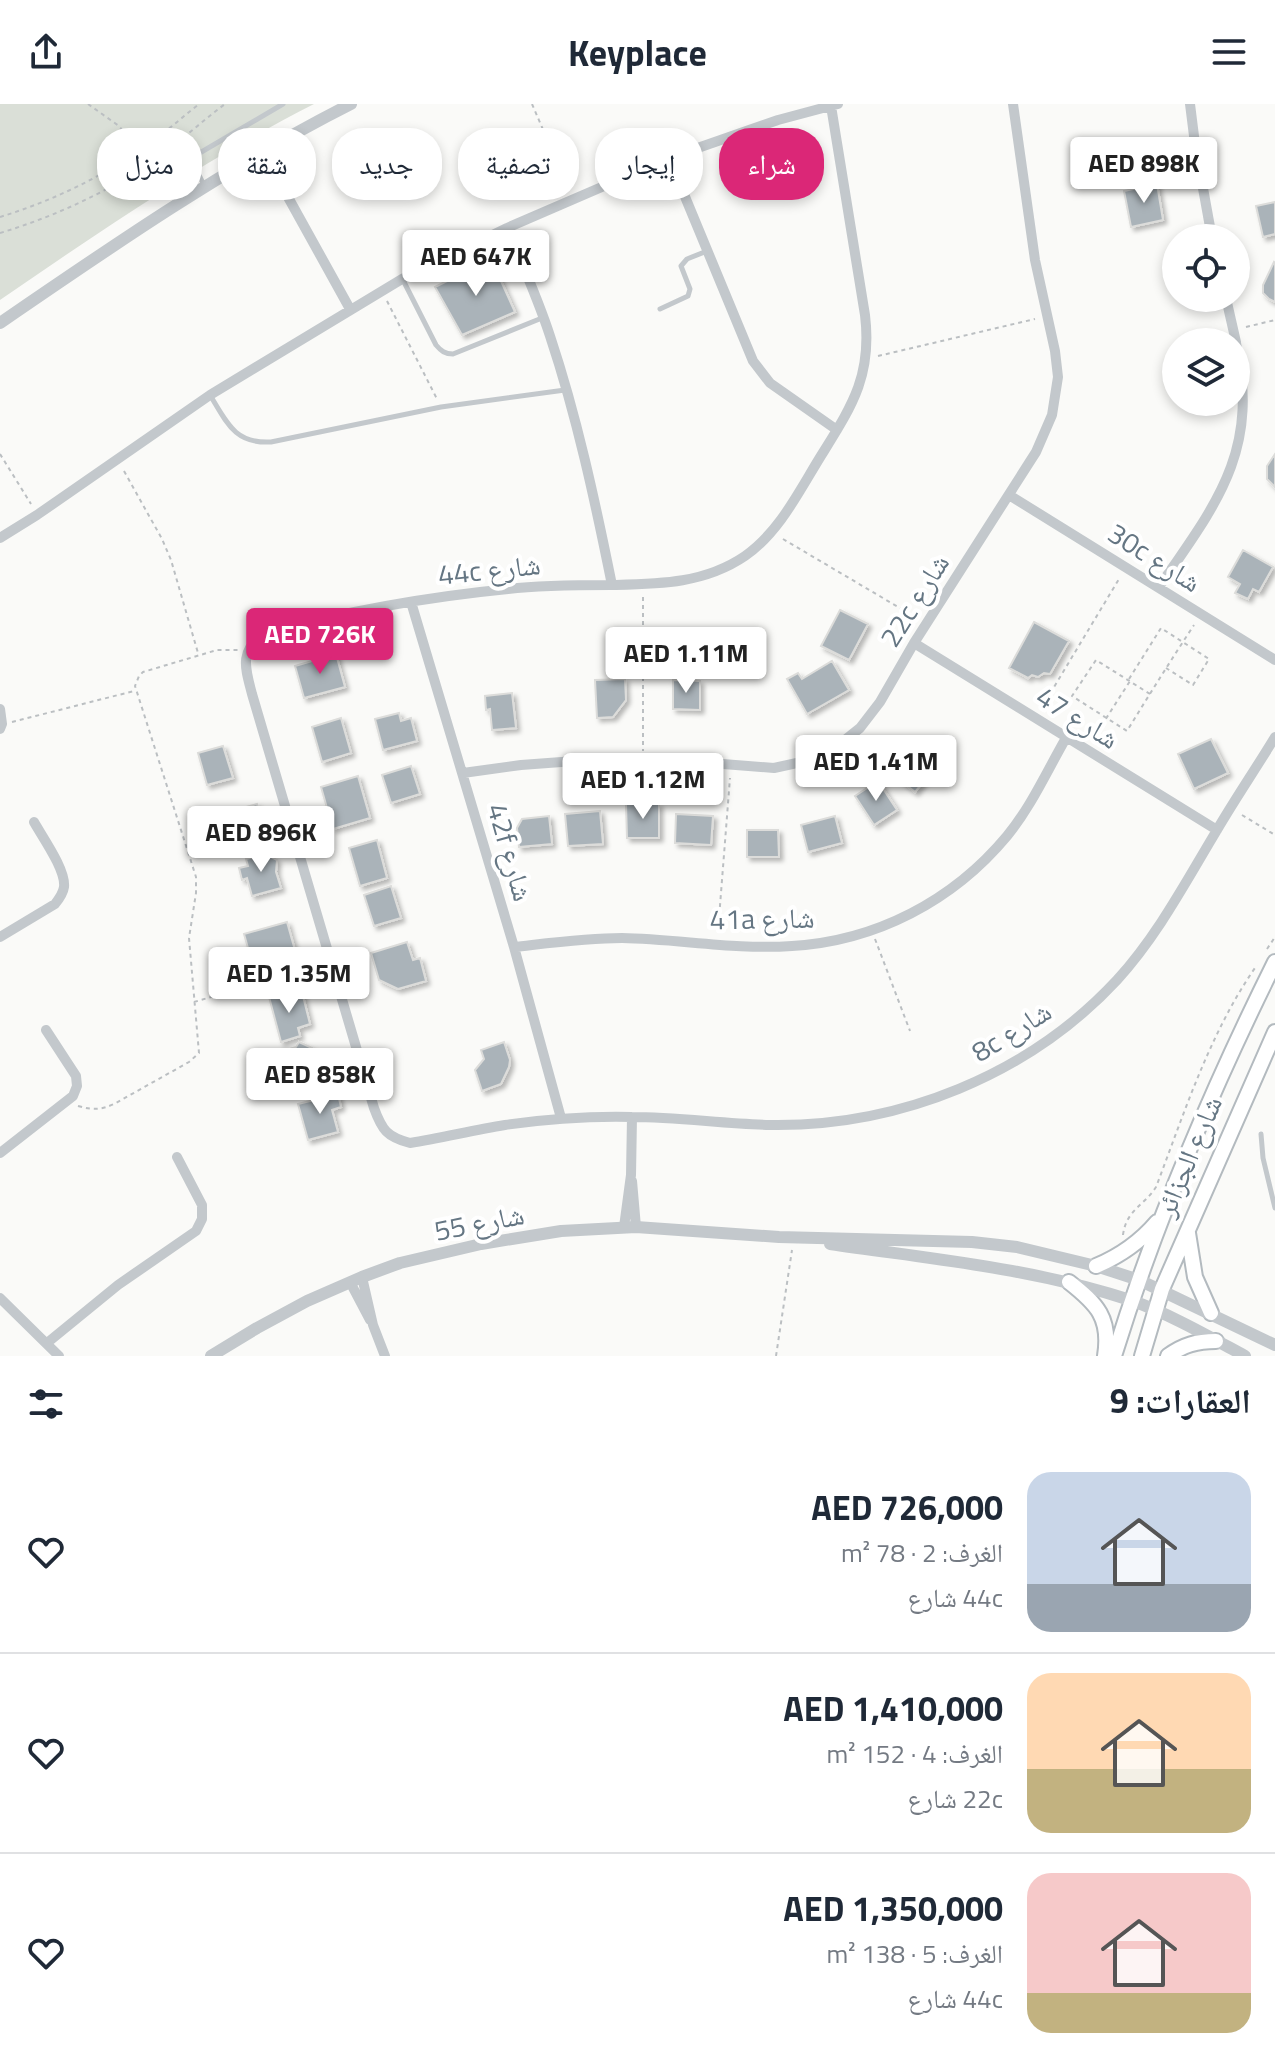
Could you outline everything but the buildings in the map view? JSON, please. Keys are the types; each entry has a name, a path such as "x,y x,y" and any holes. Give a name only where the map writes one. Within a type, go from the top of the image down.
{"main road":[{"name":"شارع الجزائر","path":"1114,1356 1162,1215 1240,1032 1268,957"},
{"name":"شارع الجزائر","path":"1142,1356 1162,1289 1275,1032"},
{"path":"1096,1266 1139,1241 1162,1215"},
{"path":"1188,1229 1195,1277 1211,1313"},
{"path":"1069,1282 1089,1298 1101,1315 1107,1333 1105,1356"},
{"path":"1168,1356 1183,1346 1216,1341"}],"street":[{"path":"307,128 351,104"},
{"name":"22c شارع","path":"463,773 548,763 643,760 774,768 806,761 835,748 860,728 880,702 926,623 1042,440 1055,403 1057,364 1032,248 1013,104"},
{"path":"1190,104 1209,224"},
{"path":"703,146 835,105 865,315 867,358"},
{"path":"0,323 218,179"},
{"path":"290,200 350,309"},
{"path":"0,538 210,395 350,309 402,279 568,200"},
{"path":"687,200 753,361 781,392 837,430"},
{"path":"507,228 544,317 566,390 592,486 612,585"},
{"name":"44c شارع","path":"247,652 264,633 411,602 512,588 666,583 690,580 719,570 745,555 772,532 837,430 862,380 867,358"},
{"path":"1159,587 1210,513 1223,488 1233,462 1242,416"},
{"name":"30c شارع","path":"1009,495 1275,660"},
{"name":"42f شارع","path":"411,602 514,947 561,1118"},
{"name":"شارع 47","path":"914,643 1217,830"},
{"path":"247,652 247,676 331,962"},
{"path":"0,709 1,727"},
{"name":"8c شارع","path":"331,962 379,1121 385,1132 397,1140 410,1143 561,1118 632,1117 769,1125 812,1124 897,1110 978,1081 1016,1061 1052,1037 1116,980 1169,913 1275,737"},
{"name":"41a شارع","path":"514,947 621,938 793,946 872,931 915,913 950,891 982,864 1009,834 1066,738"},
{"path":"0,937 55,904 62,896 63,875 34,822"},
{"path":"0,1153 65,1103 73,1096 77,1086 76,1076 46,1030"},
{"path":"630,1227 635,1195 631,1175 632,1117"},
{"path":"47,1343 118,1285 196,1231 202,1219 202,1205 177,1157"},
{"name":"شارع 55","path":"211,1356 269,1322 356,1279 400,1263 481,1244 561,1231 630,1227 779,1237 992,1243 1017,1247 1139,1280 1275,1345"},
{"name":"شارع 55","path":"779,1237 1007,1269 1069,1282 1154,1310 1245,1356"},
{"path":"356,1279 385,1356"},
{"path":"0,1298 59,1356"}],"lane":[{"path":"205,187 194,165 198,154 283,104"},
{"path":"660,309 688,296 690,289 681,266 687,259 708,250"},
{"path":"402,279 436,345 446,354 460,352 544,317"},
{"path":"210,395 235,433 246,439 271,442 441,407 566,390"},
{"path":"1261,1134 1263,1158 1275,1208"}],"path":[{"path":"88,104 121,128"},
{"path":"168,128 199,104"},
{"path":"0,233 49,215 116,184 176,144 225,104"},
{"path":"532,104 542,128"},
{"path":"0,217 43,201 97,174"},
{"path":"382,291 441,407"},
{"path":"867,358 1048,315"},
{"path":"1241,328 1275,320"},
{"path":"0,454 37,515"},
{"path":"118,459 162,539 179,584 199,655"},
{"path":"772,532 926,623"},
{"path":"1035,719 1126,567"},
{"path":"643,585 643,760"},
{"path":"1150,694 1096,660 1072,696 1127,731 1201,613"},
{"path":"1086,750 1161,628 1209,659 1193,685 1166,668"},
{"path":"65,1103 90,1110 102,1109 199,1053 189,938 196,877 135,690 136,681 143,672 199,655 225,649 247,652"},
{"path":"1,727 135,690"},
{"path":"717,944 731,765"},
{"path":"1231,808 1275,835"},
{"path":"872,931 910,1031"},
{"path":"1127,1250 1123,1237 1125,1223 1156,1187 1212,1042 1241,990 1268,957 1275,937"},
{"path":"193,1002 331,962"},
{"path":"776,1356 794,1239"}],"shaded area":[{"path":"0,104 314,104 270,128 218,128 218,158 202,167 202,128 97,128 97,200 149,200 0,300"}]}
